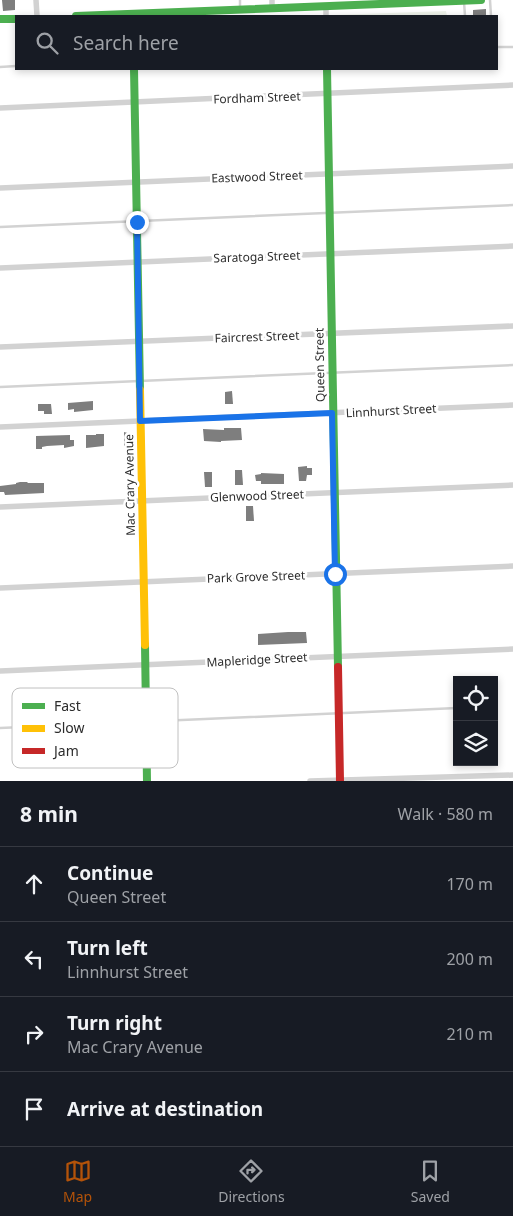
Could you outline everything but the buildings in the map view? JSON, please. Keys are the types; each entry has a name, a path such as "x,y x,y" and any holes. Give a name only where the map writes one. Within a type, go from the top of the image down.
{"street":[{"path":"36,0 36,15"},
{"path":"134,15 220,13 240,10 252,13 272,4 326,6 481,0"},
{"path":"326,6 326,15"},
{"path":"0,19 15,19"},
{"name":"Mac Crary Avenue","path":"134,70 145,688"},
{"name":"Queen Street","path":"327,70 340,781"},
{"name":"Fordham Street","path":"0,108 513,85"},
{"name":"Eastwood Street","path":"0,188 513,166"},
{"name":"Saratoga Street","path":"0,268 513,246"},
{"name":"Faircrest Street","path":"0,348 513,326"},
{"name":"Linnhurst Street","path":"0,427 513,405"},
{"name":"Glenwood Street","path":"0,507 513,485"},
{"name":"Park Grove Street","path":"0,588 513,566"},
{"name":"Mapleridge Street","path":"0,671 513,649"},
{"name":"Mac Crary Avenue","path":"147,768 147,781"},
{"path":"310,781 490,778 513,775"}],"lane":[{"path":"240,0 240,10"},
{"path":"490,0 491,15"},
{"path":"464,1 465,15"},
{"path":"498,47 513,47"},
{"path":"0,67 15,66"},
{"path":"0,227 513,205"},
{"path":"0,387 513,365"},
{"path":"178,722 453,708"}],"shaded area":[{"path":"446,11 447,15 333,15"}],"traffic: fast":[{"path":"101,15 481,0"},
{"path":"0,19 15,19"},
{"path":"134,70 140,390"},
{"path":"327,70 338,667"},
{"path":"145,645 146,688"},
{"path":"147,768 147,781"}],"traffic: slow":[{"path":"140,390 145,645"}],"traffic: jam":[{"path":"338,667 340,781"}],"route":[{"path":"137,222 140,421 332,413 335,574"}]}
